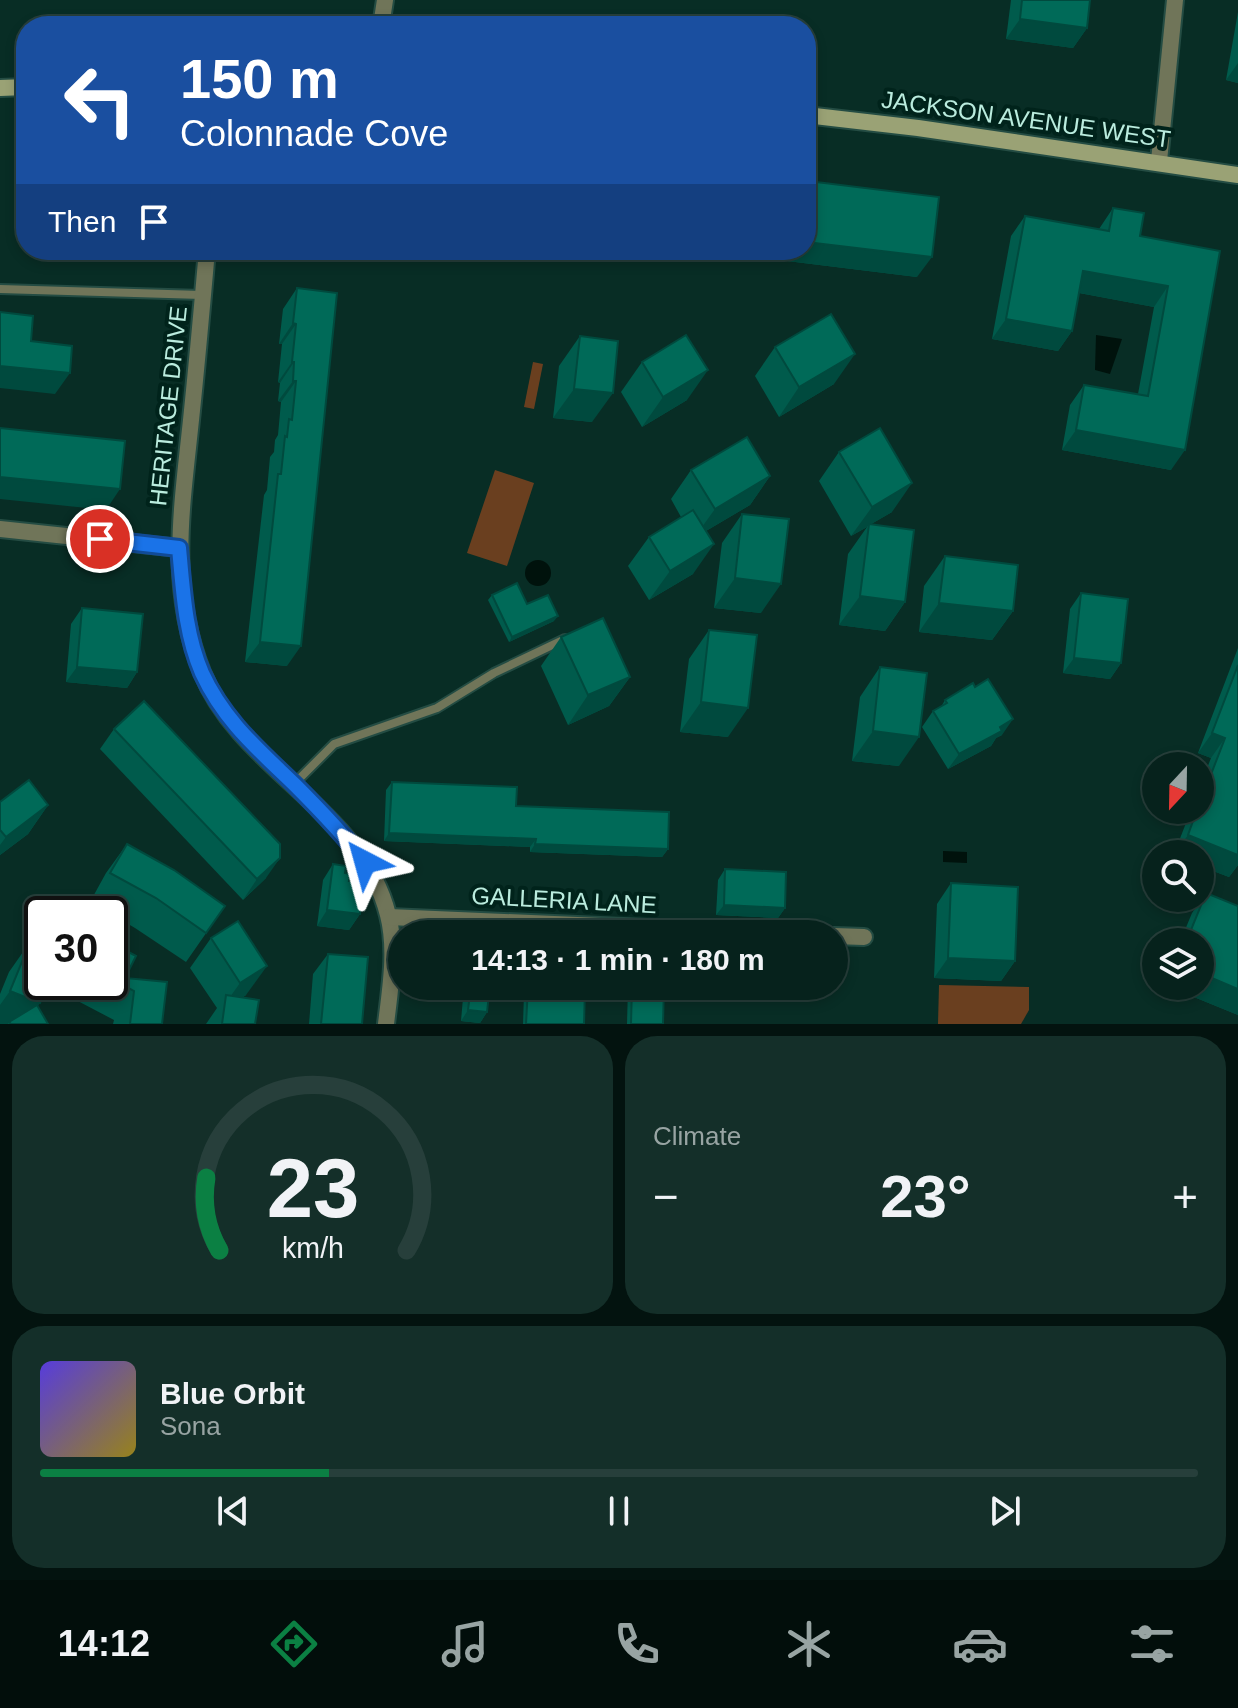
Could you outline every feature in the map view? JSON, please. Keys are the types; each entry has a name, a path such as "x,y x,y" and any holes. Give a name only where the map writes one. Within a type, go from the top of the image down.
{"main road":[{"name":"JACKSON AVENUE WEST","path":"816,116 1159,161 1238,175"}],"street":[{"path":"1159,161 1175,0"},
{"name":"HERITAGE DRIVE","path":"206,260 179,548 185,614 202,673 228,717 255,750 294,784 342,834 365,862 378,887 389,917 392,964 386,1024"},
{"path":"0,529 179,548"},
{"name":"GALLERIA LANE","path":"389,917 459,920"},
{"path":"848,936 864,937"}],"lane":[{"path":"0,289 203,295"},
{"path":"294,784 334,744 437,708 494,673 569,637"}],"shaded area":[{"path":"1096,335 1122,339 1110,374 1095,370"},
{"path":"533,362 543,364 534,409 524,407"},
{"path":"495,470 534,483 507,566 467,553"},
{"path":"538,560 547,564 551,573 547,582 538,586 529,582 525,573 529,564"},
{"path":"943,851 967,852 967,863 943,862"},
{"path":"939,985 1029,987 1029,1010 1021,1024 938,1024"}],"building":[{"path":"1022,0 1090,0 1087,28 1020,19"},
{"path":"816,182 939,197 932,257 816,243"},
{"path":"1113,208 1144,213 1140,236 1220,251 1185,450 1076,430 1084,385 1148,396 1168,286 1083,271 1072,331 1006,319 1025,216 1109,231"},
{"path":"297,288 337,293 301,646 260,642 278,474 281,474 289,419 292,420 296,381 293,381 292,362 296,324 293,323"},
{"path":"0,312 33,316 31,341 72,346 70,373 0,366"},
{"path":"831,314 855,354 799,387 775,347"},
{"path":"686,335 708,370 663,397 642,362"},
{"path":"580,336 618,341 613,393 574,389"},
{"path":"0,428 125,441 120,489 0,477"},
{"path":"880,428 912,483 872,507 839,452"},
{"path":"747,437 770,476 715,509 691,470"},
{"path":"693,510 714,544 670,571 649,537"},
{"path":"742,514 789,519 781,584 735,578"},
{"path":"869,524 914,530 905,602 860,596"},
{"path":"945,556 1018,565 1013,611 939,603"},
{"path":"517,583 527,604 548,595 558,616 512,637 492,595"},
{"path":"1081,593 1128,599 1121,663 1074,658"},
{"path":"82,608 143,614 137,672 77,667"},
{"path":"603,618 630,677 588,695 561,637"},
{"path":"709,630 757,635 748,708 701,702"},
{"path":"1238,665 1238,855 1214,845 1214,840 1200,840 1188,835 1192,824 1214,824 1214,767 1225,738 1212,733"},
{"path":"880,667 927,673 919,737 873,731"},
{"path":"988,679 1013,719 1000,727 1002,731 959,754 933,711 973,683 975,687"},
{"path":"144,701 280,844 280,858 257,879 114,729"},
{"path":"29,780 48,805 6,837 0,830 0,802"},
{"path":"392,782 517,787 516,806 669,812 668,849 535,844 536,839 389,833"},
{"path":"127,844 174,870 225,906 206,933 156,898 110,873"},
{"path":"333,864 346,866 349,881 356,881 355,889 359,889 358,896 362,897 360,914 327,910"},
{"path":"725,869 786,872 785,908 724,905"},
{"path":"951,883 1018,887 1015,961 948,958"},
{"path":"1214,896 1238,906 1238,989 1214,979 1214,928 1192,928 1198,912 1214,912"},
{"path":"238,921 267,966 240,983 211,938"},
{"path":"128,952 136,956 128,972"},
{"path":"328,954 368,957 362,1024 321,1024"},
{"path":"24,957 24,997 10,991"},
{"path":"128,978 167,982 162,1024 130,1024 134,991 128,988"},
{"path":"226,995 259,1000 255,1024 222,1024"},
{"path":"469,1000 488,1000 487,1012 468,1010"},
{"path":"527,1000 585,1000 584,1024 526,1024"},
{"path":"632,1000 664,1000 663,1024 631,1024"},
{"path":"37,1005 48,1024 9,1022"}],"route":[{"path":"100,539 179,548 185,614 202,673 228,717 255,750 294,784 365,862"}]}
